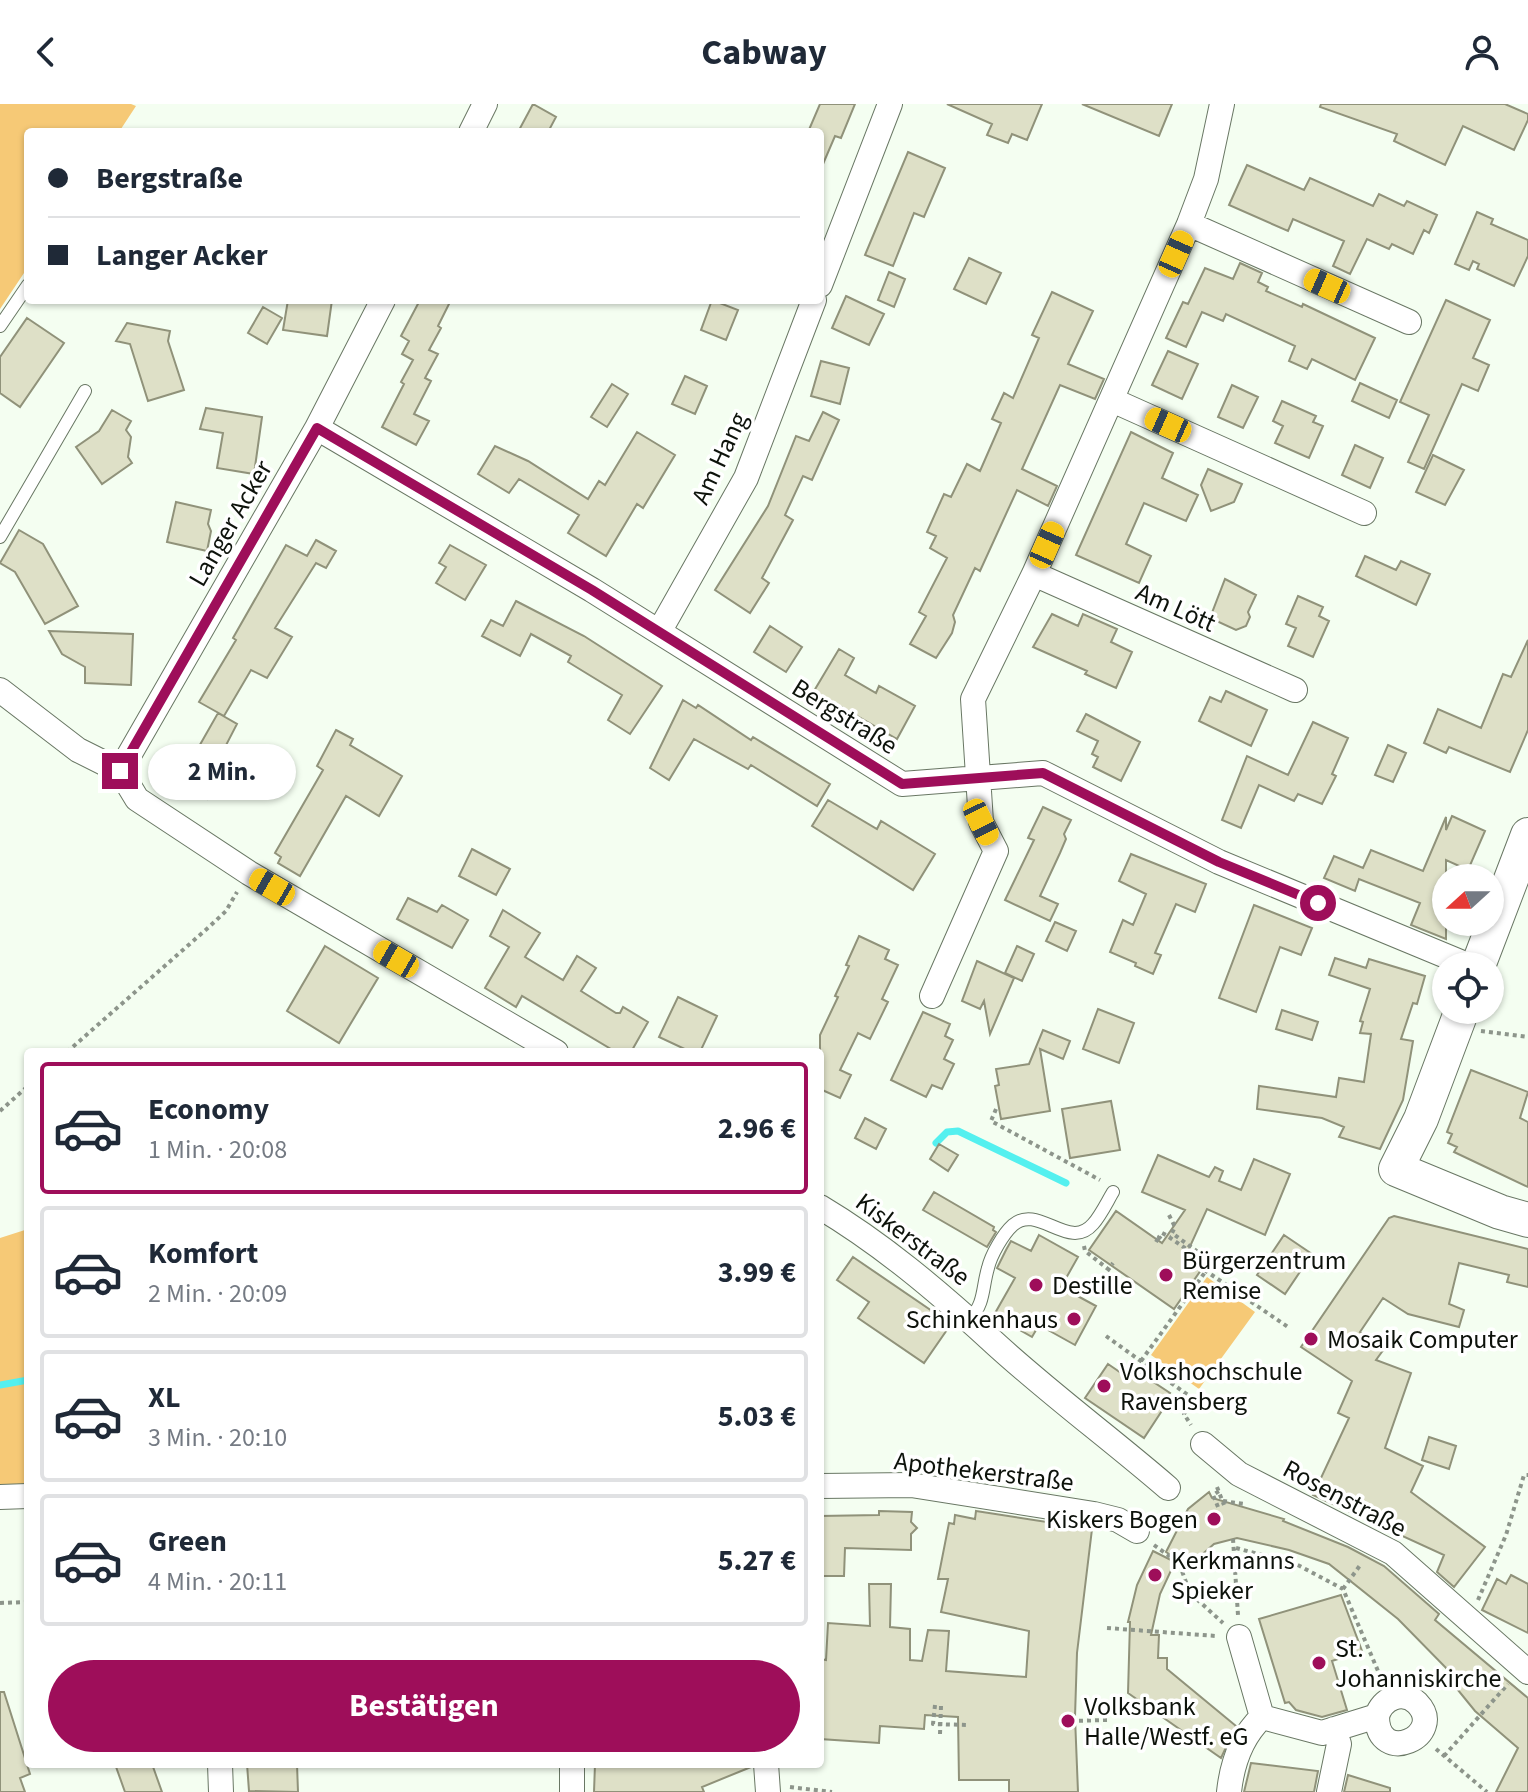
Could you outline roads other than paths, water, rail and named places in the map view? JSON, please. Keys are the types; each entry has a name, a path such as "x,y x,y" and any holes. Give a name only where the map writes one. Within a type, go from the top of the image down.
{"street":[{"path":"473,128 485,104"},
{"path":"824,275 890,104"},
{"path":"932,996 996,851 981,822 973,699 1034,574 1189,224 1206,179 1222,104"},
{"path":"1189,224 1409,322"},
{"name":"Langer Acker","path":"120,771 317,428 381,304"},
{"name":"Am Hang","path":"659,632 746,478 812,304"},
{"path":"1112,400 1364,513"},
{"name":"Bergstraße","path":"317,428 659,632 902,784 1043,773 1219,862 1436,952"},
{"name":"Am Lött","path":"1034,574 1295,690"},
{"path":"0,690 78,750 120,771 137,799 249,873 549,1048"},
{"path":"1483,952 1528,835"},
{"path":"1456,1024 1421,1119 1396,1169 1500,1212 1528,1220"},
{"name":"Kiskerstraße","path":"824,1210 876,1243 970,1319 1168,1488"},
{"name":"Rosenstraße","path":"1203,1444 1239,1474 1393,1553 1525,1669"},
{"name":"Apothekerstraße","path":"824,1486 911,1485 1094,1514 1118,1520 1137,1531"},
{"path":"0,1497 24,1496"},
{"path":"1239,1637 1262,1717"},
{"path":"1262,1717 1322,1733 1405,1697 1419,1705 1424,1720 1418,1735 1406,1743 1390,1742 1379,1731 1383,1707"},
{"path":"1229,1792 1234,1764 1249,1730 1262,1717"},
{"path":"1329,1792 1339,1744 1334,1729"},
{"path":"220,1768 221,1792"},
{"path":"572,1768 572,1792"}],"lane":[{"path":"0,326 24,291"},
{"path":"0,537 85,391"},
{"name":"Kiskerstraße","path":"970,1319 982,1303 990,1260 1013,1225 1034,1219 1067,1233 1081,1232 1092,1226 1113,1192"}],"waterway":[{"path":"936,1143 947,1132 958,1131 1066,1183"},
{"path":"0,1385 24,1381"}],"place":[{"name":"Bürgerzentrum Remise","path":"1166,1275"},
{"name":"Destille","path":"1036,1285"},
{"name":"Schinkenhaus","path":"1074,1319"},
{"name":"Mosaik Computer","path":"1311,1339"},
{"name":"Volkshochschule Ravensberg","path":"1104,1386"},
{"name":"Kiskers Bogen","path":"1214,1519"},
{"name":"Kerkmanns Spieker","path":"1155,1575"},
{"name":"St. Johanniskirche","path":"1319,1663"},
{"name":"Volksbank Halle/Westf. eG","path":"1068,1721"}]}
